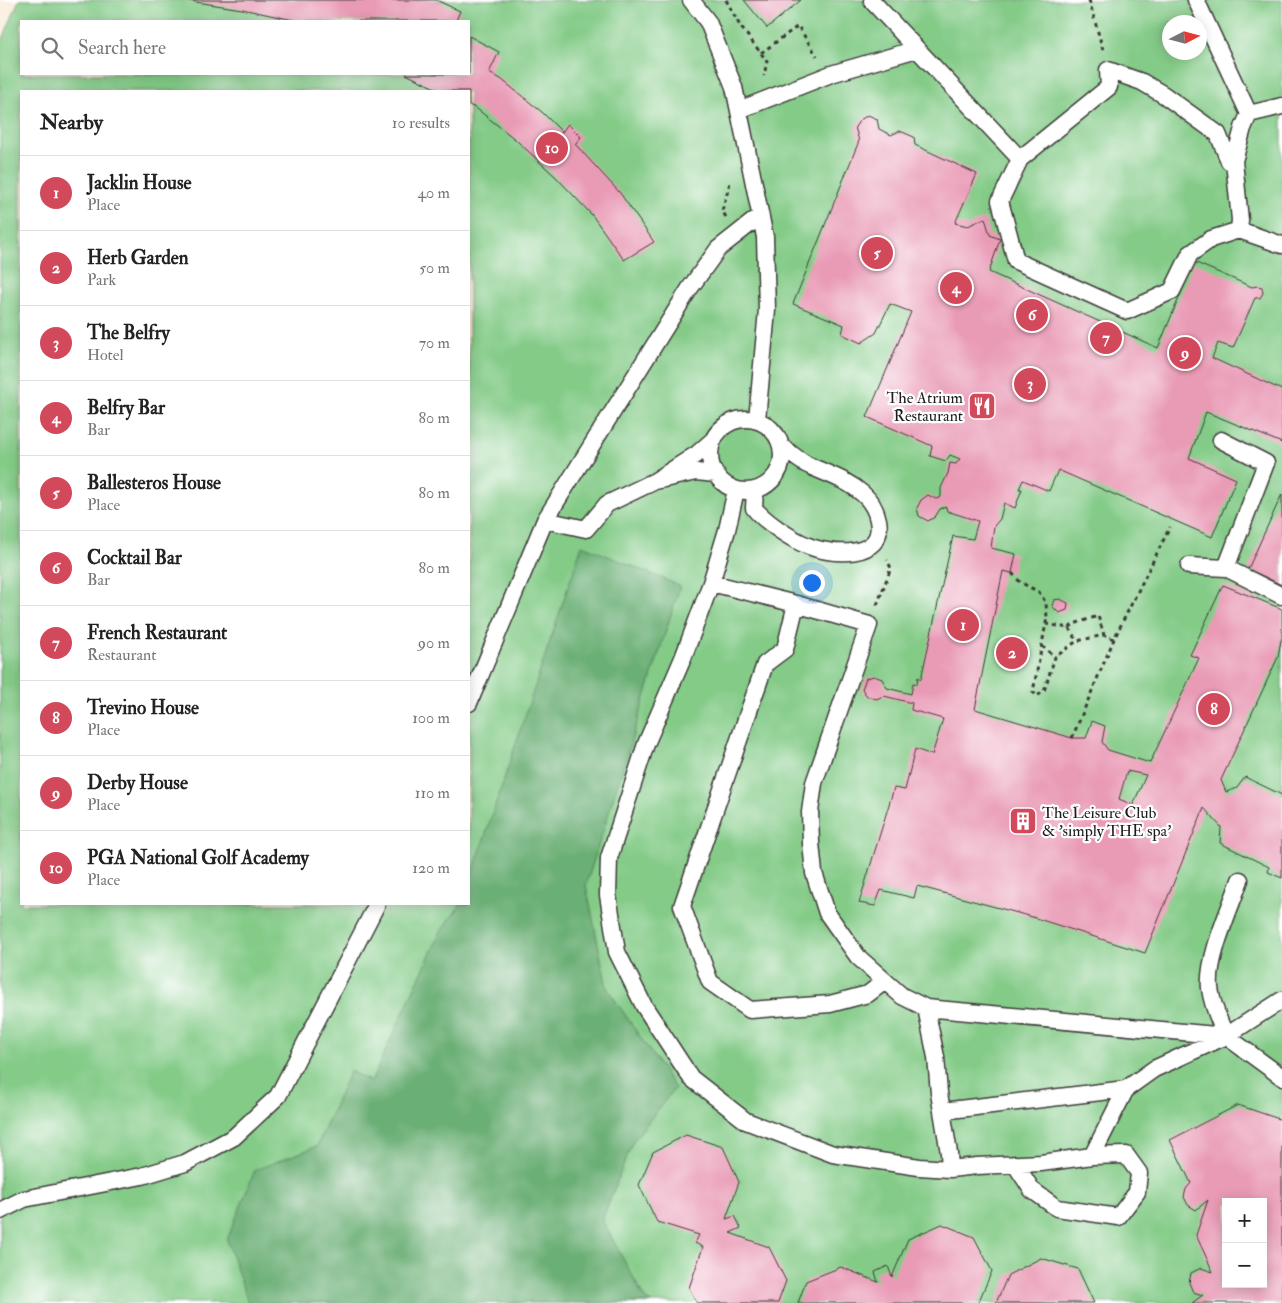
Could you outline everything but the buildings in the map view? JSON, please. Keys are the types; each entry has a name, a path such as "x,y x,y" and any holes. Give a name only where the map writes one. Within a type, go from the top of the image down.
{"lane":[{"path":"691,0 708,22 734,87 765,237 767,310 757,420"},
{"path":"1196,0 1249,114 1234,161 1240,220 1239,230"},
{"path":"872,1 1020,159"},
{"path":"740,110 831,74 917,49"},
{"path":"1234,161 1229,161 1218,134 1164,95 1142,82 1108,70 1109,87 1020,159 1000,201 1016,261 1127,312 1172,291 1190,254 1211,239 1239,230 1282,245"},
{"path":"1218,134 1249,114 1282,106"},
{"path":"1002,138 1037,144"},
{"path":"470,701 545,520 690,288 718,249 760,216"},
{"path":"545,520 586,529 607,504 655,481 697,454 714,439 723,427 735,420 757,420 765,424 776,434 782,447 782,458 777,474 764,486 755,490 736,490 722,482 716,474 710,457 714,439"},
{"path":"1221,440 1266,463 1226,568"},
{"path":"755,490 754,508 761,517 804,545 820,550 844,553 857,552 869,547 876,539 879,526 877,515 873,505 864,495 842,479 808,466 782,447"},
{"path":"655,481 696,472 716,474"},
{"path":"736,490 727,530 711,583 683,658 646,744 609,858 608,895 617,952 644,1006 691,1078 746,1122 833,1154 919,1167 950,1169 1015,1164 1041,1164 1092,1156 1126,1155 1139,1173 1137,1192 1118,1217 1057,1208 1032,1190 1015,1164"},
{"path":"1189,566 1226,568 1282,596"},
{"path":"711,583 796,604 869,626 814,783 810,812 811,843 814,873 827,913 858,957 902,996 926,1008 1226,1036"},
{"path":"796,604 786,649 765,664 682,906 710,982 750,1010 830,1004 868,994 885,981"},
{"path":"1240,880 1210,967 1210,989 1216,1013 1226,1036 1282,1077"},
{"path":"0,1211 24,1198 142,1176 185,1163 234,1137 278,1096 376,905"},
{"path":"1092,1156 1126,1089 1154,1069 1226,1036 1282,1000"},
{"path":"926,1008 936,1057 950,1169"},
{"path":"942,1111 1126,1089"}],"path":[{"path":"726,0 740,26 767,61 764,77"},
{"path":"1089,0 1108,70"},
{"path":"761,53 798,26 818,58"},
{"path":"1072,738 1114,639 1170,527"},
{"path":"869,626 891,568 876,539"},
{"path":"1012,573 1020,582 1039,592 1046,603 1046,624 1033,692 1038,696 1044,691 1055,658 1077,641 1104,635 1114,639"},
{"path":"1046,624 1069,628 1074,624 1098,616 1104,635"},
{"path":"1069,628 1077,641"},
{"path":"1042,646 1055,658"}],"green space":[{"path":"19,0 1282,0 1282,1303 0,1303 0,46"},
{"path":"582,545 680,586 586,885 607,988 675,1088 633,1141 602,1220 645,1299 652,1303 248,1303 227,1240 255,1170 317,1146 350,1071 371,1082 441,931 460,905 470,905 470,881"}],"place":[{"name":"PGA National Golf Academy","path":"552,148"},
{"name":"Ballesteros House","path":"877,253"},
{"name":"Belfry Bar","path":"956,288"},
{"name":"Cocktail Bar","path":"1032,315"},
{"name":"French Restaurant","path":"1106,338"},
{"name":"Derby House","path":"1185,353"},
{"name":"The Belfry","path":"1030,384"},
{"name":"The Atrium Restaurant","path":"982,406"},
{"name":"Jacklin House","path":"963,625"},
{"name":"Herb Garden","path":"1012,653"},
{"name":"Trevino House","path":"1214,709"},
{"name":"The Leisure Club & 'simply THE spa'","path":"1023,821"}]}
